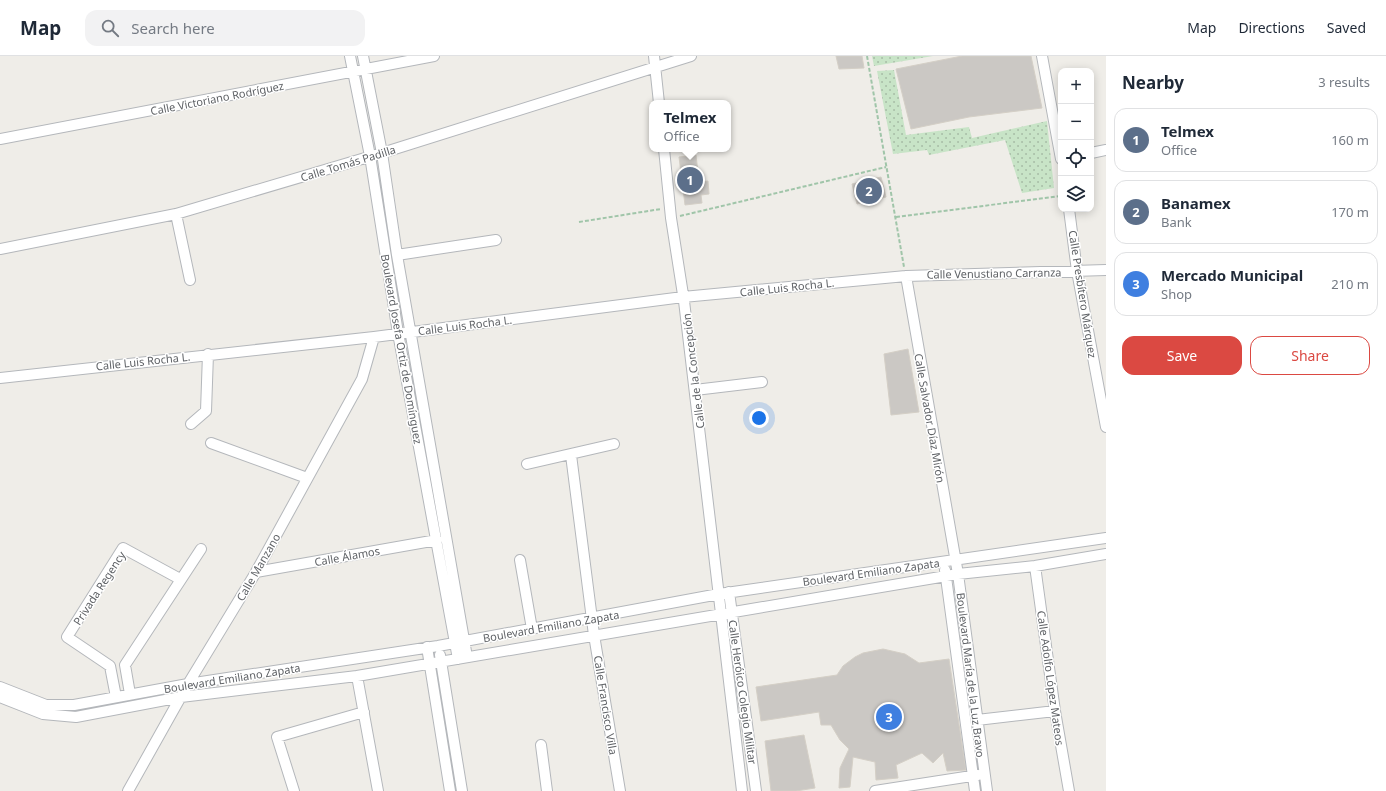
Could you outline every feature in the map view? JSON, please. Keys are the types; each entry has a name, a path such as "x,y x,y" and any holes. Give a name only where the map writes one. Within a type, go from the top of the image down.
{"street":[{"name":"Boulevard Josefa Ortiz de Domínguez","path":"350,56 370,156 398,334 437,540 460,642"},
{"name":"Boulevard Josefa Ortiz de Domínguez","path":"362,56 382,153 397,255 460,642"},
{"name":"Calle Victoriano Rodríguez","path":"0,139 434,56"},
{"path":"654,56 659,100"},
{"name":"Calle Tomás Padilla","path":"0,249 176,214 382,153 691,56"},
{"path":"1042,56 1058,143"},
{"path":"1094,152 1106,150"},
{"name":"Calle de la Concepción","path":"664,152 671,218 724,593"},
{"name":"Calle Presbítero Márquez","path":"1069,212 1077,271 1106,427"},
{"path":"176,214 190,280"},
{"path":"397,255 496,240"},
{"name":"Calle Venustiano Carranza","path":"906,276 1106,270"},
{"name":"Calle Luis Rocha L.","path":"0,378 374,337 683,297 906,276"},
{"name":"Calle Salvador Díaz Mirón","path":"906,276 954,560"},
{"name":"Calle Manzano","path":"128,791 188,684 256,572 362,379 374,337"},
{"path":"191,424 206,411 208,354"},
{"path":"695,390 762,382"},
{"path":"211,443 307,478"},
{"path":"527,464 614,444"},
{"name":"Calle Francisco Villa","path":"571,455 594,635 620,791"},
{"name":"Boulevard Emiliano Zapata","path":"0,687 46,705 74,705 188,684 438,646 724,593 1106,538"},
{"name":"Calle Álamos","path":"256,572 437,540"},
{"name":"Privada Regency","path":"110,666 67,637 123,548 180,579"},
{"path":"130,694 125,665 201,549"},
{"name":"Boulevard Emiliano Zapata","path":"0,697 44,714 76,717 181,697 357,676 945,576 1035,566 1106,554"},
{"path":"520,560 532,629"},
{"name":"Boulevard María de la Luz Bravo","path":"954,560 958,574 986,789"},
{"name":"Boulevard María de la Luz Bravo","path":"944,562 975,790"},
{"name":"Calle Adolfo López Mateos","path":"1035,566 1055,711 1069,791"},
{"name":"Calle Heróico Colegio Militar","path":"724,593 732,612 756,791"},
{"name":"Calle Heróico Colegio Militar","path":"724,593 721,614 742,791"},
{"path":"460,642 462,658"},
{"path":"438,646 462,791"},
{"path":"427,647 450,791"},
{"path":"116,697 110,666 125,665"},
{"path":"357,676 378,791"},
{"path":"977,720 1055,711"},
{"path":"294,791 278,737 364,712"},
{"path":"541,745 547,791"},
{"path":"875,791 984,774"},
{"path":"964,791 986,789"}],"path":[{"path":"867,56 906,276"},
{"path":"671,218 886,167"},
{"path":"896,217 1058,196"},
{"path":"579,222 670,208"}],"green space":[{"path":"872,56 933,56 874,66"},
{"path":"894,70 906,135 969,127 972,138 1047,121 1054,188 1022,193 1005,140 929,155 927,150 893,154 877,71"}],"building":[{"path":"836,56 862,56 864,68 839,69"},
{"path":"962,56 1031,56 1042,108 969,117 911,129 896,69"},
{"path":"696,155 699,182 708,181 709,194 701,195 702,203 685,205 679,157"},
{"path":"881,177 886,197 857,204 852,184"},
{"path":"908,349 919,412 891,415 884,354"},
{"path":"883,649 905,654 919,663 949,659 966,770 947,771 943,753 933,763 922,753 896,765 898,778 876,780 875,762 853,757 850,787 839,788 840,768 849,749 840,740 831,725 821,725 819,712 761,721 756,687 837,675 843,666 855,657 863,653"},
{"path":"804,735 815,788 796,791 771,791 765,741"}],"place":[{"name":"Telmex","path":"690,180"},
{"name":"Banamex","path":"869,191"},
{"name":"Mercado Municipal","path":"889,717"}]}
